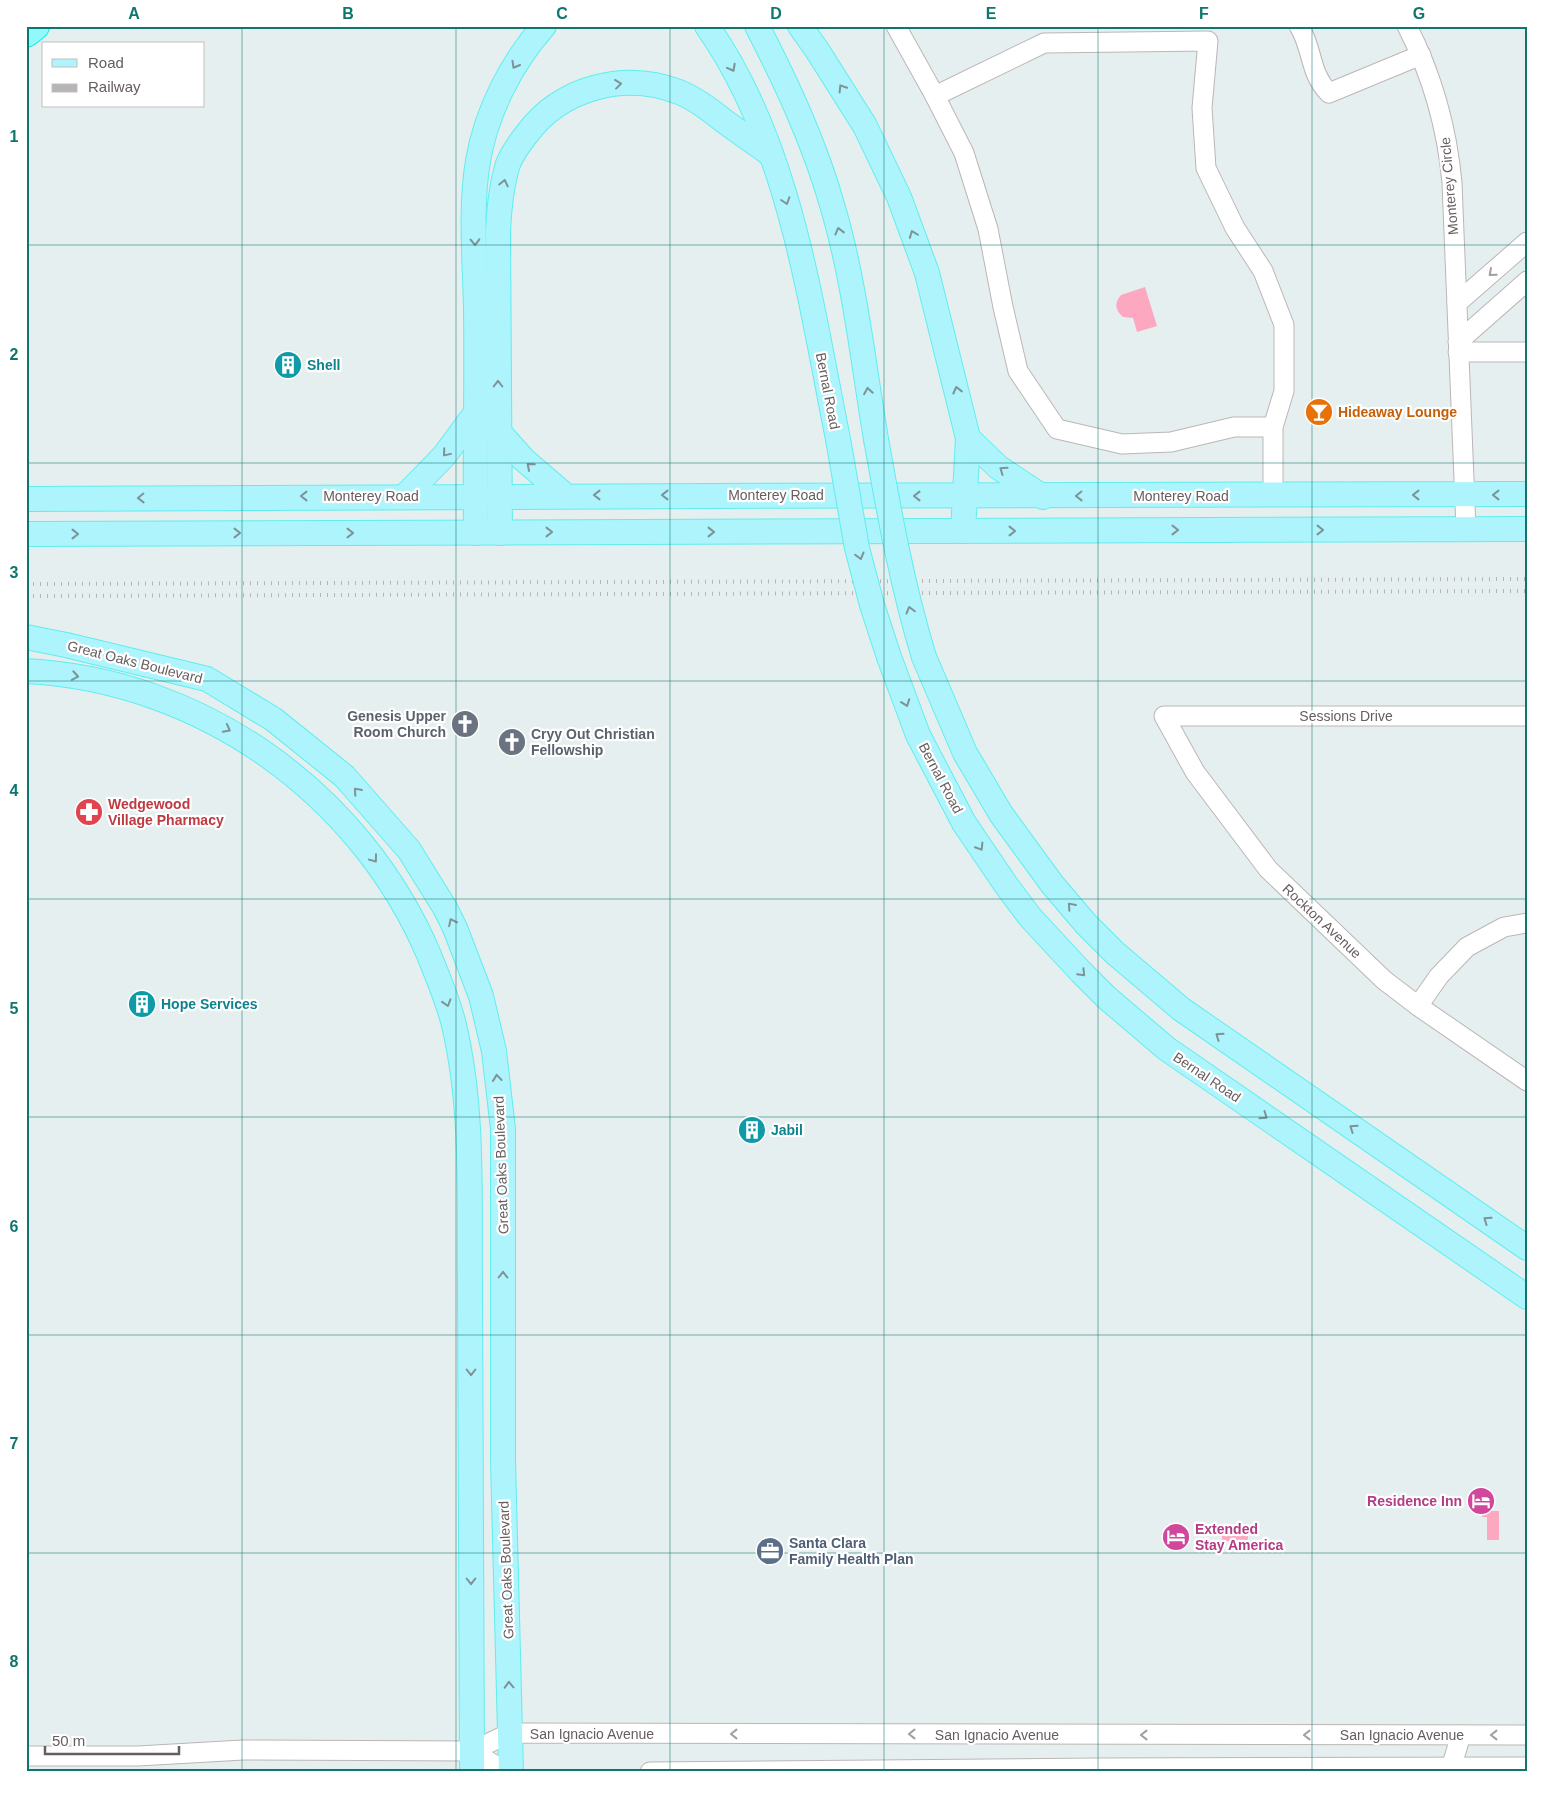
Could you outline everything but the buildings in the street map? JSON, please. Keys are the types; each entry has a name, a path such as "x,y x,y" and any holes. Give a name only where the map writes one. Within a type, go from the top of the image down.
{"highway":[{"path":"26,33 35,26"}],"main road":[{"path":"476,533 475,219 478,161 494,109 507,80 521,55 544,26"},
{"name":"Bernal Road","path":"707,26 720,45 758,122 800,247 858,548 872,605 918,735 964,823 1012,893 1043,931 1106,998 1167,1049 1527,1297"},
{"path":"757,26 797,110 833,206 846,259 876,439 900,567 912,619 924,657 966,753 1001,814 1052,884 1086,924 1116,953 1181,1009 1527,1248"},
{"path":"800,26 864,126 899,198 927,273 968,438 964,531"},
{"path":"500,533 498,432 499,210 502,186 509,163 520,143 534,124 554,106 576,94 622,82 662,86 681,93 696,101 770,154"},
{"path":"405,496 444,456 475,414"},
{"path":"498,432 523,459 566,496"},
{"path":"968,438 998,467 1043,497"},
{"name":"Monterey Road","path":"26,499 405,496 1043,497 1527,494"},
{"path":"26,534 1527,529"},
{"name":"Great Oaks Boulevard","path":"26,637 207,679 273,719 344,776 409,850 445,908 455,928 481,996 494,1051 502,1129 503,1460 511,1772"},
{"path":"26,652 51,653 66,645"},
{"name":"Great Oaks Boulevard","path":"26,671 55,672 103,681 151,695 186,709 233,732 301,781 357,837 381,870 401,900 422,939 442,986 454,1024 465,1083 468,1127 471,1324 472,1761"},
{"path":"471,1324 504,1324"}],"street":[{"path":"896,26 964,153 988,229 1018,372 1057,430 1122,444 1171,442 1234,427 1273,427"},
{"path":"1299,26 1320,84 1329,93 1422,55"},
{"name":"Monterey Circle","path":"1407,26 1422,55 1433,86 1449,150 1452,183 1466,529"},
{"path":"935,96 1044,35 1208,41 1202,108 1206,168 1235,228 1263,271 1284,325 1284,391 1273,427 1273,495"},
{"path":"1456,303 1527,242"},
{"path":"1458,347 1527,281"},
{"path":"1458,347 1527,352"},
{"name":"Sessions Drive","path":"1164,716 1527,716"},
{"name":"Rockton Avenue","path":"1164,716 1195,772 1268,869 1384,980 1418,1006 1527,1081"},
{"path":"1418,1006 1439,976 1467,947 1504,926 1527,923"},
{"name":"San Ignacio Avenue","path":"26,1756 138,1756 243,1750 472,1761 510,1733 1527,1736"},
{"path":"1451,1768 1461,1735"},
{"path":"472,1761 506,1772"},
{"path":"650,1772 1527,1767"}],"shaded area":[{"path":"1145,287 1157,326 1137,332 1133,318 1123,317 1118,312 1116,304 1121,295"},
{"path":"1482,1511 1499,1511 1499,1540 1487,1540 1487,1517 1482,1517"},
{"path":"1222,1527 1248,1527 1248,1541 1222,1541"}],"railway":[{"path":"26,584 1527,579"},
{"path":"26,596 1527,591"}],"place":[{"name":"Shell","path":"288,365"},
{"name":"Hideaway Lounge","path":"1319,412"},
{"name":"Genesis Upper Room Church","path":"465,724"},
{"name":"Cryy Out Christian Fellowship","path":"512,742"},
{"name":"Wedgewood Village Pharmacy","path":"89,812"},
{"name":"Hope Services","path":"142,1004"},
{"name":"Jabil","path":"752,1130"},
{"name":"Residence Inn","path":"1481,1501"},
{"name":"Extended Stay America","path":"1176,1537"},
{"name":"Santa Clara Family Health Plan","path":"770,1551"}]}
